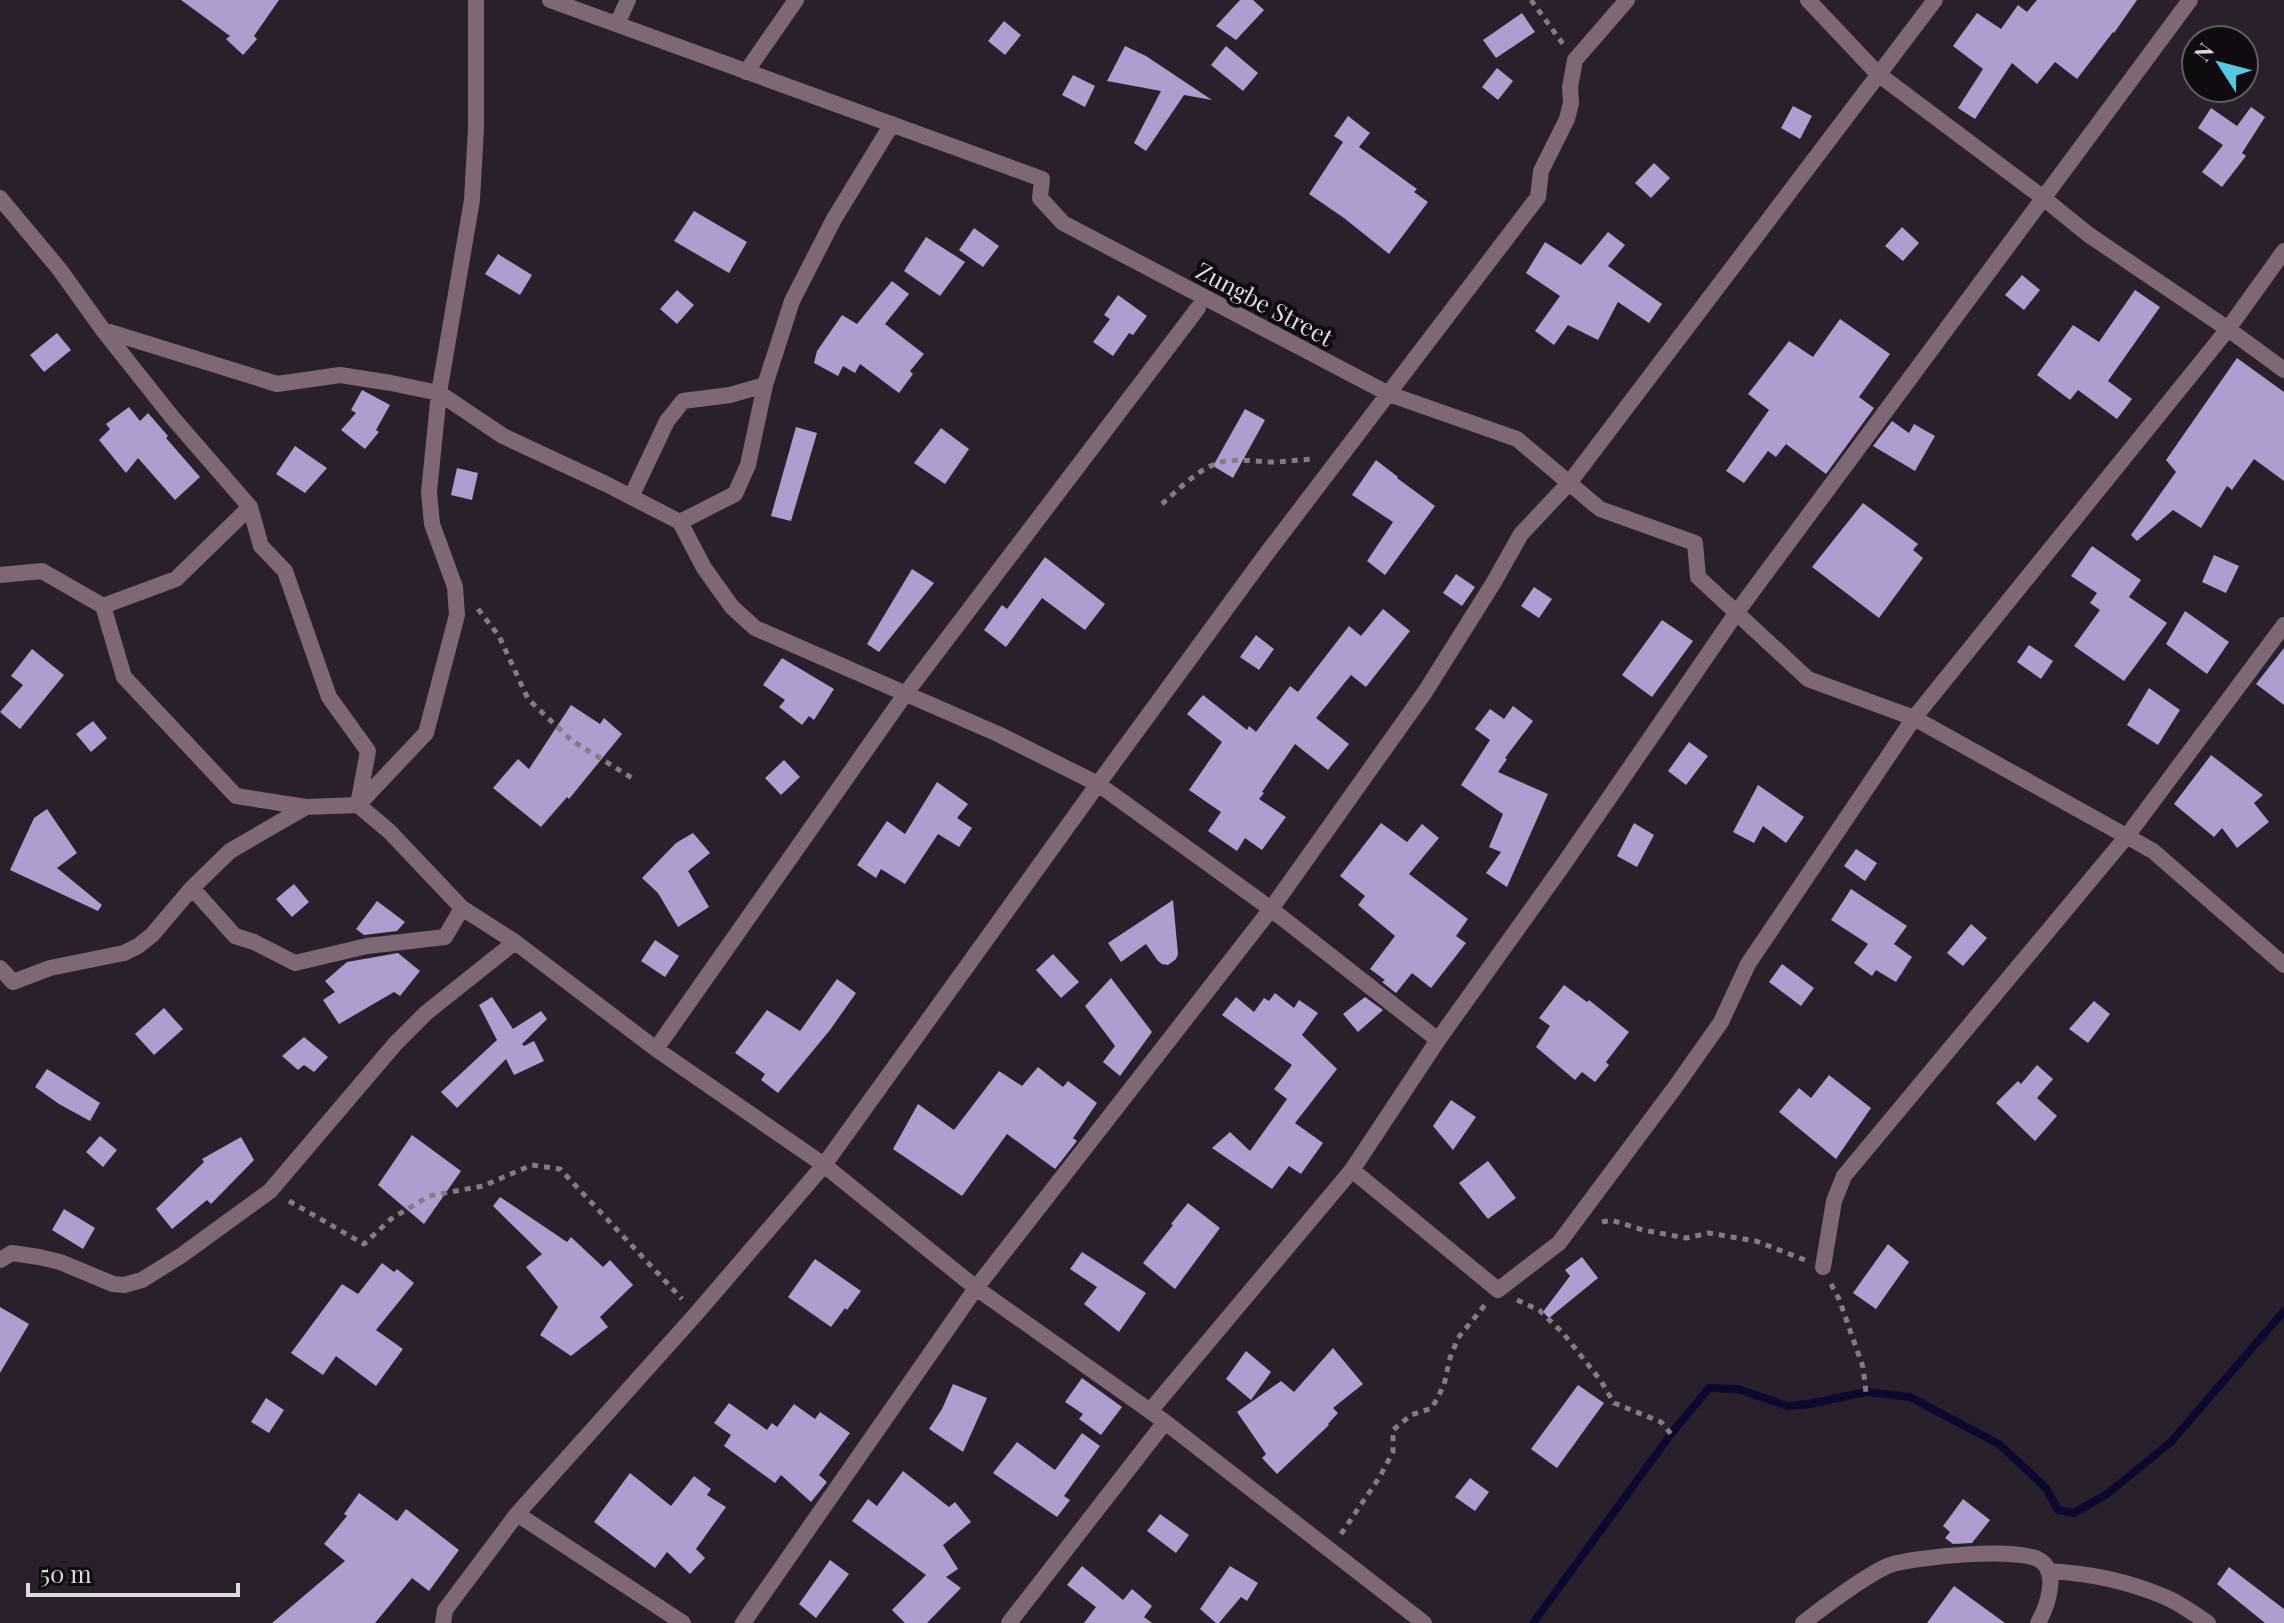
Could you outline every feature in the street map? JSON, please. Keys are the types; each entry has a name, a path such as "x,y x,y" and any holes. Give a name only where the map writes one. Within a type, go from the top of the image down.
{"street":[{"path":"358,805 426,733 457,615 455,587 432,524 429,492 439,393 472,200 476,128 476,0"},
{"name":"Zungbe Street","path":"550,0 1042,179 1040,198 1063,223 1389,394 1517,439 1600,509 1695,543 1698,577 1808,679 1914,718 2153,851 2284,965"},
{"path":"617,24 628,0"},
{"path":"746,72 796,0"},
{"path":"443,1623 445,1610 517,1514 824,1165 1264,557 1538,197 1541,171 1567,119 1575,60 1627,0"},
{"path":"1808,0 1878,74 2089,235 2284,370"},
{"path":"743,1623 976,1288 1271,909 1425,692 1521,534 1570,482 1935,0"},
{"path":"1150,1411 1352,1170 1438,1040 1737,612 2190,0"},
{"path":"680,522 735,494 748,465 765,385 792,301 834,219 892,124"},
{"path":"0,198 60,270 172,417 250,507 261,546 285,571 329,697 368,751 358,805"},
{"path":"1352,1170 1498,1290 1559,1243 1721,1022 1748,964 1914,718 2228,329 2284,251"},
{"path":"656,1049 906,693 1198,308"},
{"path":"103,330 277,384 340,375 439,393 503,436 680,522 704,568 732,607 755,628 998,734 1098,784 1271,909 1438,1040"},
{"path":"631,497 667,421 683,401 730,395 765,385"},
{"path":"103,606 176,579 250,507"},
{"path":"0,575 42,571 103,606 124,677 236,796 306,807 358,805 389,831 462,908 515,942 656,1049 824,1165 976,1288 1165,1422 1424,1623"},
{"path":"1823,1267 1834,1201 1844,1176 2127,836 2284,625"},
{"path":"0,968 13,982 50,968 124,953 138,946 152,935 192,888 230,851 306,807"},
{"path":"192,888 235,936 295,963 367,946 445,937 462,908"},
{"path":"0,1260 12,1253 60,1262 113,1284 124,1285 142,1280 270,1191 395,1044 426,1013 515,942"},
{"path":"1009,1623 1165,1422"},
{"path":"517,1514 683,1623"},
{"path":"1803,1623 1888,1566 1911,1560 2003,1553 2037,1558 2045,1563 2051,1593 2038,1623"},
{"path":"2048,1571 2078,1572 2122,1582 2167,1598 2208,1623"}],"path":[{"path":"1531,0 1575,60"},
{"path":"1162,504 1194,477 1218,463 1316,459"},
{"path":"455,587 482,613 499,636 528,699 571,740 632,778"},
{"path":"270,1191 364,1244 391,1219 429,1196 483,1186 532,1165 560,1169 696,1314"},
{"path":"1600,1222 1611,1220 1686,1238 1709,1233 1756,1241 1823,1267 1839,1299 1863,1367 1866,1392"},
{"path":"1331,1552 1393,1452 1393,1430 1411,1415 1432,1408 1444,1385 1458,1338 1498,1290 1539,1310 1563,1333 1601,1381 1614,1403 1661,1422 1671,1434"}],"building":[{"path":"181,0 279,0 254,36 257,39 243,55 226,39 230,36"},
{"path":"1240,0 1253,0 1264,10 1236,40 1216,26"},
{"path":"2037,0 2137,0 2077,79 2055,62 2037,84 2012,63 1975,119 1958,108 1983,69 1953,46 1977,13 2001,29 2018,5 2027,12"},
{"path":"1522,13 1535,32 1496,58 1483,40"},
{"path":"1004,21 1021,35 1005,55 988,41"},
{"path":"1125,46 1146,56 1212,100 1184,95 1146,151 1134,143 1161,91 1107,81"},
{"path":"1226,46 1258,73 1243,91 1211,65"},
{"path":"1497,68 1513,81 1498,100 1482,87"},
{"path":"1073,75 1095,86 1085,107 1062,95"},
{"path":"1793,106 1812,116 1800,139 1781,128"},
{"path":"2251,107 2265,117 2242,153 2246,156 2222,187 2202,172 2223,145 2198,128 2211,108 2237,126"},
{"path":"1348,116 1370,133 1359,147 1417,189 1414,192 1428,202 1389,254 1309,194 1343,142 1334,136"},
{"path":"1654,163 1670,178 1651,198 1635,183"},
{"path":"694,211 747,242 729,273 674,241"},
{"path":"1902,227 1919,243 1903,261 1885,246"},
{"path":"974,228 999,246 983,267 959,250"},
{"path":"1608,232 1625,245 1608,266 1662,304 1649,323 1618,302 1598,340 1568,325 1554,345 1535,331 1560,296 1526,273 1545,242 1581,265"},
{"path":"926,237 965,262 940,296 904,271"},
{"path":"498,254 532,275 520,295 485,274"},
{"path":"2022,275 2040,290 2024,310 2005,295"},
{"path":"892,281 909,294 885,324 924,354 910,371 913,374 899,393 860,364 855,373 843,366 838,376 814,363 817,351 842,315 857,324"},
{"path":"677,290 694,305 677,324 660,309"},
{"path":"2135,290 2160,307 2108,381 2132,399 2117,419 2078,390 2070,400 2037,375 2073,325 2099,342"},
{"path":"1118,295 1147,316 1133,335 1129,333 1113,356 1093,342 1110,319 1104,315"},
{"path":"1840,319 1890,354 1859,397 1874,408 1826,474 1786,444 1776,457 1768,451 1744,483 1726,471 1769,410 1748,394 1789,341 1813,357"},
{"path":"57,333 71,350 44,372 30,355"},
{"path":"2237,358 2284,392 2284,481 2254,459 2232,490 2227,486 2201,528 2173,510 2137,541 2131,535 2176,472 2166,460"},
{"path":"362,390 390,405 376,430 379,432 365,449 341,430 356,413 351,410"},
{"path":"129,407 140,421 148,413 200,477 175,500 138,458 126,473 99,440 110,429 106,424"},
{"path":"1245,409 1265,420 1233,478 1213,466"},
{"path":"1892,421 1909,433 1914,424 1935,436 1915,471 1873,446"},
{"path":"796,427 817,433 791,521 771,516"},
{"path":"941,428 969,449 945,484 914,463"},
{"path":"295,446 327,468 305,493 276,474"},
{"path":"1376,460 1435,506 1385,575 1367,561 1393,522 1352,495"},
{"path":"457,468 478,473 472,500 451,495"},
{"path":"1863,503 1918,544 1913,550 1923,558 1879,618 1812,567"},
{"path":"2092,546 2141,580 2129,597 2167,623 2124,681 2074,646 2100,610 2090,603 2097,593 2071,576"},
{"path":"2214,555 2239,566 2226,593 2202,582"},
{"path":"1045,557 1105,604 1085,630 1042,598 1006,647 984,630 1002,605 1007,609"},
{"path":"912,569 934,583 879,652 867,644"},
{"path":"1456,574 1475,587 1462,606 1443,593"},
{"path":"1534,587 1552,599 1539,618 1521,606"},
{"path":"1383,609 1410,631 1366,687 1351,675 1316,718 1349,744 1328,770 1295,744 1259,799 1286,817 1262,850 1245,838 1237,851 1208,831 1221,812 1189,790 1222,742 1187,714 1203,695 1247,730 1249,726 1256,732 1290,686 1298,692 1349,626 1361,636"},
{"path":"2185,611 2229,642 2207,674 2166,644"},
{"path":"1662,620 1693,641 1652,697 1622,675"},
{"path":"1256,635 1274,649 1259,670 1240,657"},
{"path":"2029,645 2053,661 2041,679 2017,662"},
{"path":"2284,648 2284,705 2256,684"},
{"path":"32,649 64,675 20,729 0,712 23,685 11,676"},
{"path":"782,658 834,689 814,720 809,716 802,725 779,707 785,700 763,685"},
{"path":"2149,688 2180,710 2158,745 2127,725"},
{"path":"571,705 600,724 604,718 622,734 569,799 567,797 541,827 493,788 518,759 529,769"},
{"path":"1513,706 1533,721 1498,772 1548,794 1507,887 1486,873 1501,852 1489,847 1503,814 1461,785 1490,740 1475,729 1490,709 1504,719"},
{"path":"93,721 107,738 91,752 76,734"},
{"path":"1689,742 1708,756 1686,785 1668,771"},
{"path":"2211,755 2263,795 2254,803 2269,822 2237,848 2222,828 2214,837 2174,804"},
{"path":"784,760 800,777 781,795 765,778"},
{"path":"937,782 968,804 957,818 972,828 959,847 938,834 905,884 881,869 876,878 857,865 887,821 905,834"},
{"path":"1758,785 1804,817 1786,843 1763,826 1754,843 1733,832"},
{"path":"47,809 77,853 57,868 102,905 98,911 10,870 34,818"},
{"path":"1381,823 1407,842 1422,824 1439,838 1409,874 1468,919 1456,936 1466,943 1431,988 1412,973 1396,993 1370,969 1395,936 1358,905 1365,896 1340,876"},
{"path":"1634,823 1654,835 1637,867 1617,856"},
{"path":"693,833 710,853 688,871 709,907 678,927 658,893 642,878 676,843"},
{"path":"1856,849 1877,863 1865,881 1844,866"},
{"path":"294,884 309,902 292,917 276,899"},
{"path":"1851,889 1907,926 1894,944 1912,957 1896,982 1876,970 1872,976 1854,963 1868,944 1831,920"},
{"path":"1173,900 1176,959 1168,965 1162,964 1146,944 1121,962 1108,943"},
{"path":"377,901 405,922 397,931 364,935 356,929"},
{"path":"1971,924 1987,938 1963,966 1947,953"},
{"path":"655,940 679,956 665,977 641,961"},
{"path":"398,953 420,971 400,996 394,992 339,1024 323,1000 335,992 325,981 347,962"},
{"path":"1053,954 1079,982 1061,998 1036,970"},
{"path":"1782,964 1814,988 1801,1006 1769,982"},
{"path":"1111,978 1152,1032 1120,1076 1103,1062 1115,1046 1085,1006"},
{"path":"837,979 856,993 778,1093 761,1080 765,1074 735,1053 767,1010 800,1031"},
{"path":"1564,985 1587,1002 1589,1000 1629,1032 1595,1082 1582,1072 1575,1080 1536,1047 1550,1026 1539,1018"},
{"path":"1275,993 1294,1008 1299,1000 1318,1013 1302,1035 1337,1069 1295,1123 1323,1143 1301,1174 1289,1166 1272,1189 1212,1148 1230,1132 1250,1151 1287,1099 1274,1089 1292,1065 1222,1015 1236,997 1254,1012 1264,998 1269,1001"},
{"path":"492,997 513,1029 541,1011 547,1019 522,1044 524,1046 534,1041 544,1061 514,1075 506,1059 457,1108 441,1092 497,1040 479,1005"},
{"path":"1365,997 1383,1010 1358,1032 1343,1014"},
{"path":"2094,1001 2110,1014 2088,1043 2069,1029"},
{"path":"164,1008 183,1029 154,1055 135,1034"},
{"path":"304,1037 328,1057 314,1072 304,1065 298,1070 282,1056"},
{"path":"2037,1065 2053,1079 2037,1098 2057,1116 2035,1141 1996,1103 2018,1081 2021,1084"},
{"path":"1038,1067 1063,1087 1068,1081 1097,1103 1073,1138 1077,1141 1055,1169 1007,1134 962,1196 893,1149 918,1104 954,1130 999,1071 1022,1086"},
{"path":"47,1069 100,1103 90,1121 35,1087"},
{"path":"1829,1075 1871,1108 1836,1159 1779,1112 1799,1088 1811,1098"},
{"path":"1451,1100 1476,1117 1453,1150 1433,1126"},
{"path":"412,1135 461,1171 424,1224 378,1185"},
{"path":"100,1136 117,1150 103,1167 86,1152"},
{"path":"241,1137 254,1160 211,1204 207,1200 172,1229 156,1209 204,1162 202,1159"},
{"path":"1488,1161 1516,1198 1488,1219 1459,1183"},
{"path":"500,1197 567,1242 571,1237 603,1267 610,1260 633,1285 600,1317 608,1327 571,1356 540,1335 558,1307 526,1267 542,1254 493,1206"},
{"path":"1188,1203 1220,1228 1175,1289 1143,1263"},
{"path":"64,1209 95,1228 83,1249 52,1230"},
{"path":"1888,1244 1909,1262 1876,1309 1853,1293"},
{"path":"1082,1252 1146,1293 1119,1332 1084,1304 1097,1287 1070,1269"},
{"path":"1582,1257 1598,1278 1549,1318 1543,1312 1570,1276 1565,1270"},
{"path":"815,1259 861,1291 831,1327 788,1297"},
{"path":"382,1263 394,1272 397,1269 414,1283 376,1330 403,1349 376,1386 336,1356 323,1375 291,1353 342,1284 358,1294"},
{"path":"0,1307 29,1324 0,1373"},
{"path":"1333,1348 1363,1384 1333,1408 1338,1413 1329,1425 1277,1474 1262,1458 1266,1454 1237,1412 1281,1381 1294,1392"},
{"path":"1246,1351 1271,1372 1251,1400 1226,1379"},
{"path":"1082,1378 1122,1407 1101,1435 1079,1419 1083,1414 1065,1402"},
{"path":"953,1384 987,1398 963,1452 929,1429"},
{"path":"1578,1385 1604,1403 1557,1468 1531,1449"},
{"path":"266,1398 284,1410 269,1433 251,1422"},
{"path":"729,1403 767,1430 772,1423 777,1427 794,1404 815,1419 820,1412 850,1433 819,1475 827,1482 811,1502 781,1475 775,1483 724,1446 731,1435 714,1423"},
{"path":"1082,1433 1100,1446 1064,1496 1070,1500 1057,1517 993,1473 1017,1442 1055,1470"},
{"path":"903,1471 949,1507 955,1502 971,1522 943,1545 958,1569 946,1577 961,1588 927,1623 905,1623 892,1610 926,1575 852,1521 868,1499 877,1506"},
{"path":"630,1473 671,1506 694,1476 711,1489 707,1495 726,1507 696,1549 705,1558 690,1574 667,1552 655,1568 594,1522"},
{"path":"1470,1478 1489,1492 1475,1511 1455,1497"},
{"path":"359,1493 397,1521 406,1509 459,1550 429,1591 412,1578 375,1623 272,1623 345,1561 324,1544 347,1516 344,1514"},
{"path":"1963,1499 1990,1520 1972,1543 1953,1544 1945,1538 1950,1532 1943,1526"},
{"path":"1160,1514 1189,1535 1176,1553 1147,1531"},
{"path":"830,1560 849,1574 816,1618 799,1604"},
{"path":"1082,1566 1123,1600 1132,1589 1152,1606 1144,1617 1152,1623 1084,1623 1096,1607 1067,1585"},
{"path":"1230,1566 1258,1583 1247,1601 1241,1597 1216,1623 1200,1609"},
{"path":"2229,1567 2284,1609 2284,1623 2265,1623 2217,1584"},
{"path":"1954,1586 2005,1623 1927,1623"}],"waterway":[{"path":"1533,1623 1671,1434 1709,1388 1738,1389 1787,1406 1866,1392 1910,1397 1999,1444 2046,1488 2058,1510 2074,1513 2107,1494 2171,1442 2284,1311"}]}
